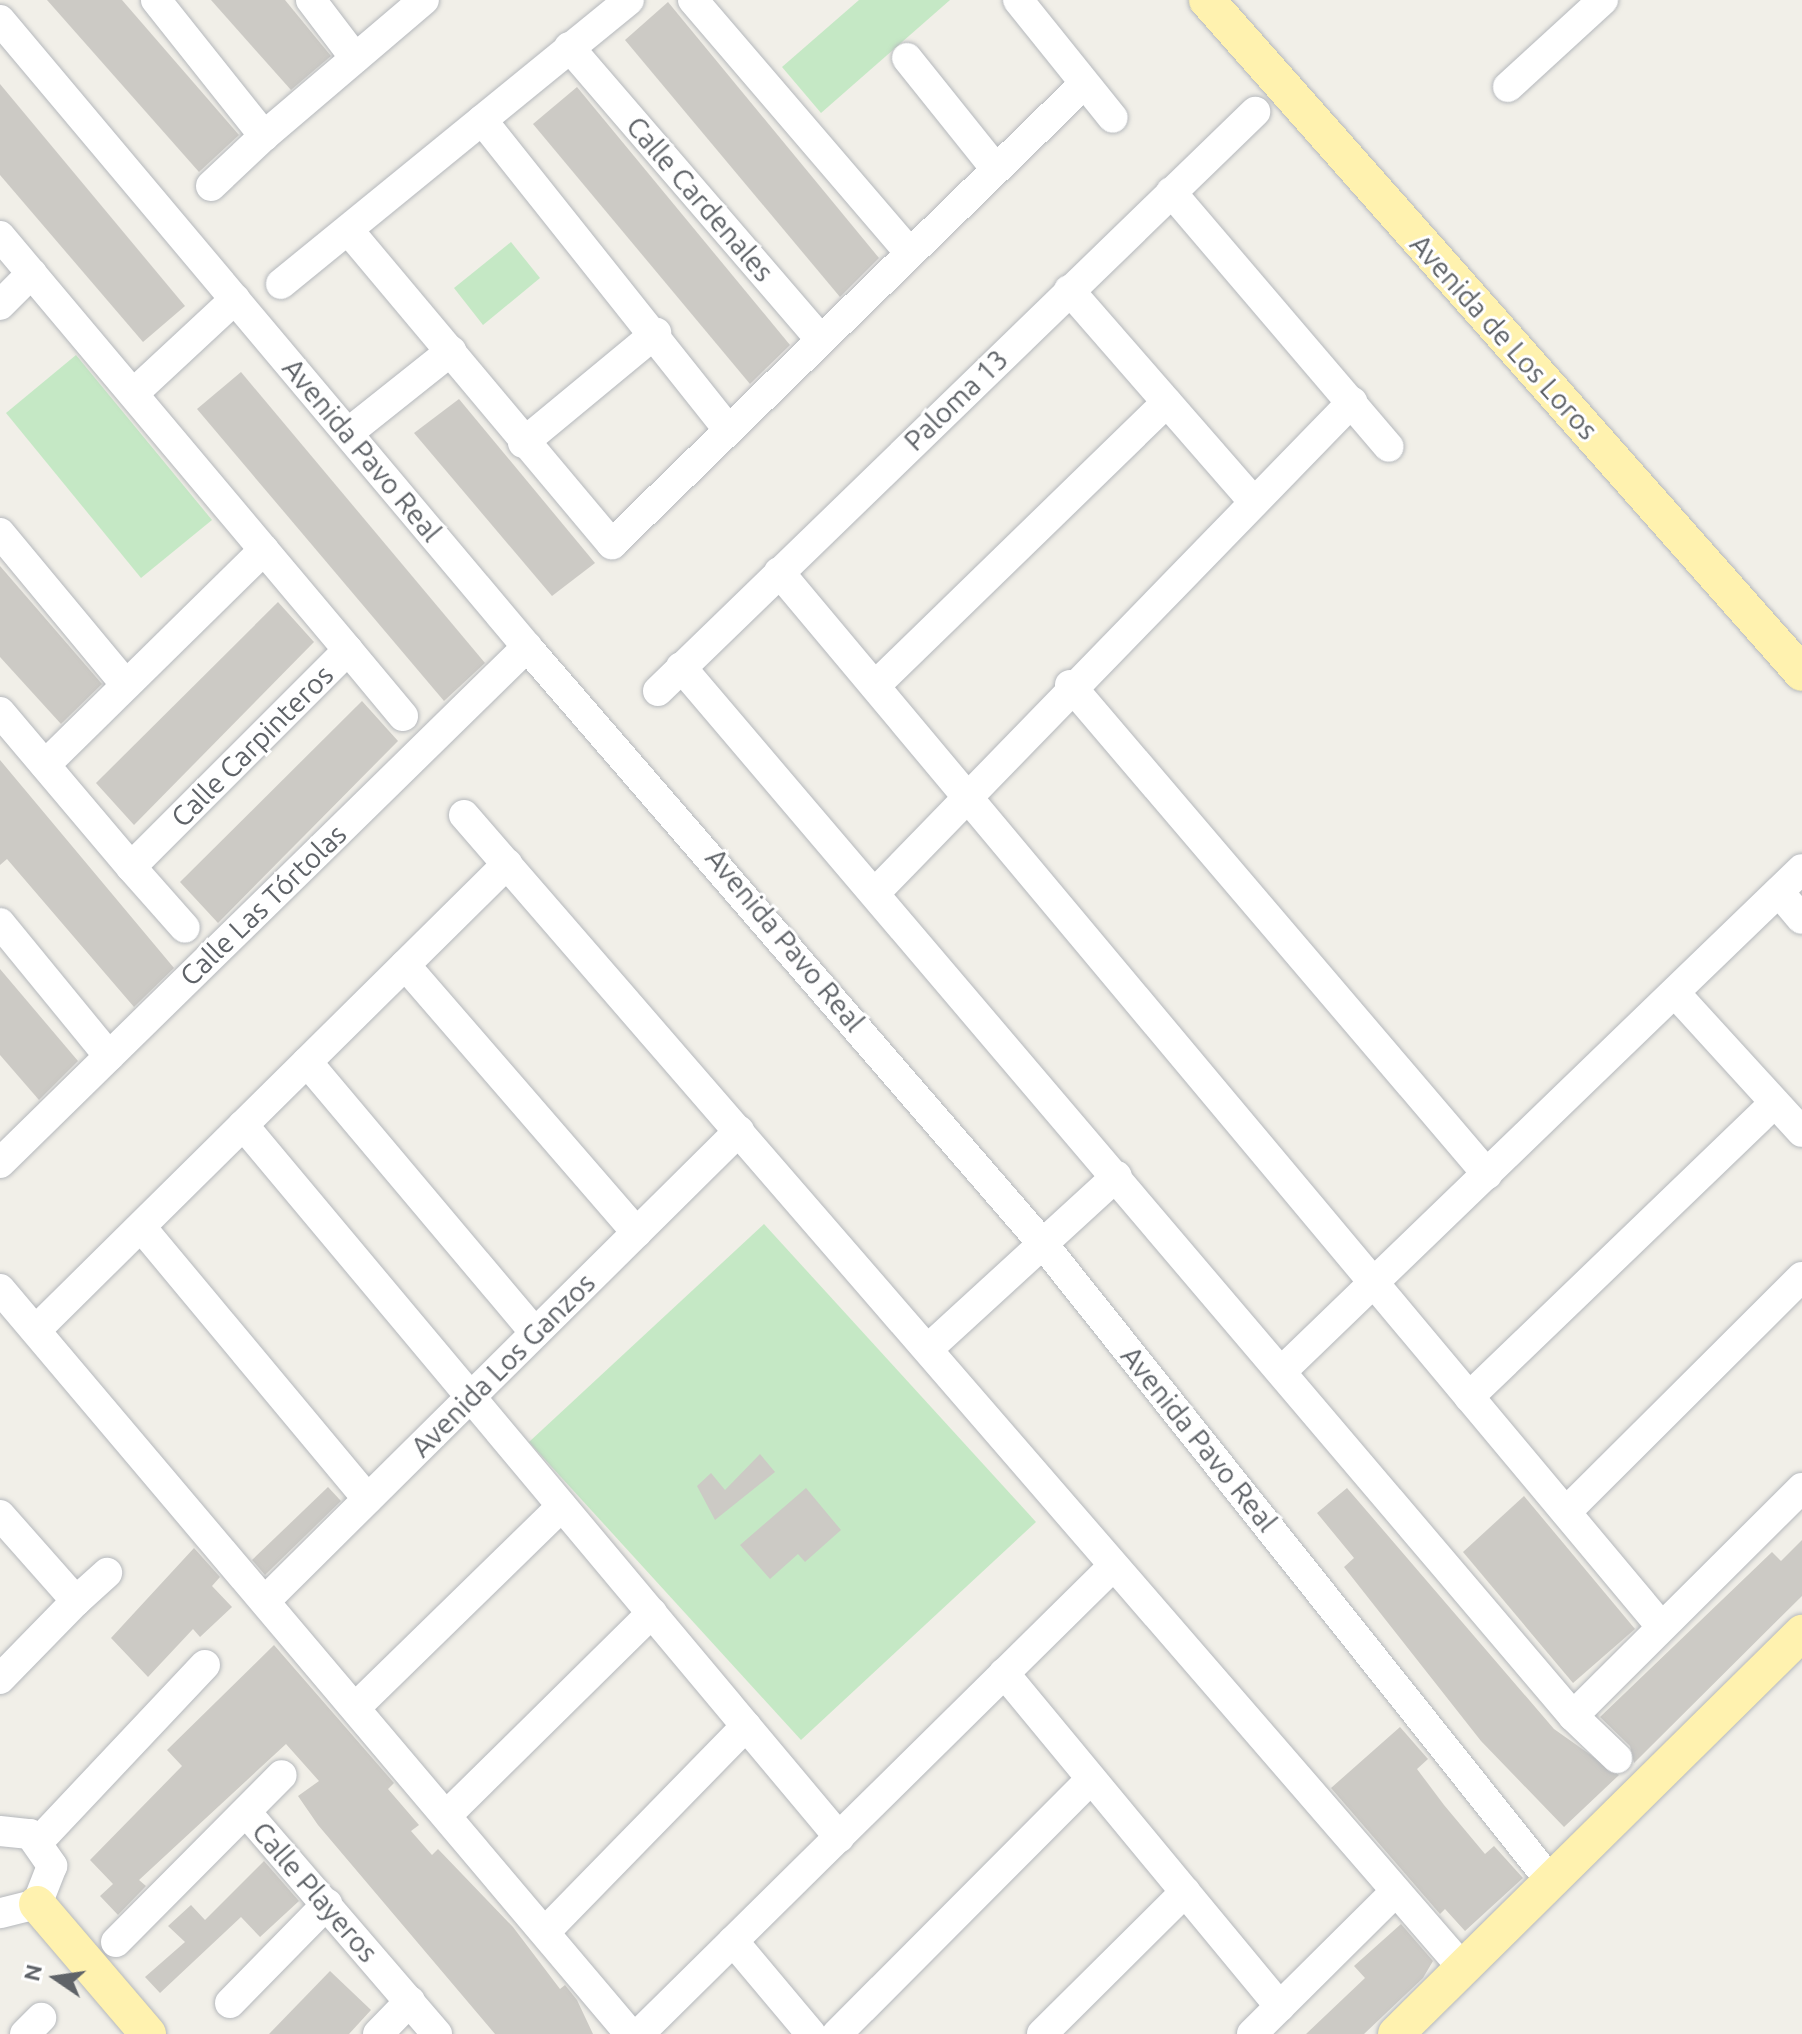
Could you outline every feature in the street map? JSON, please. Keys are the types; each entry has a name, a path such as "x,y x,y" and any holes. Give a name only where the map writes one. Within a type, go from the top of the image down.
{"main road":[{"name":"Avenida de Los Loros","path":"1207,0 1802,673"},
{"path":"1396,2034 1549,1879 1802,1633"},
{"path":"37,1904 148,2034"}],"street":[{"path":"156,0 264,136"},
{"path":"311,0 355,58"},
{"path":"211,186 264,136 424,0"},
{"path":"281,284 629,0"},
{"path":"693,0 909,252"},
{"path":"1018,0 1113,118"},
{"path":"1508,87 1603,0"},
{"name":"Avenida Pavo Real","path":"0,20 527,647 1043,1244 1549,1879"},
{"name":"Calle Cardenales","path":"569,47 821,340"},
{"path":"907,58 996,169"},
{"path":"349,231 451,351 523,443 612,544 1084,84"},
{"name":"Paloma 13","path":"658,691 1255,112"},
{"path":"482,120 656,333 729,430"},
{"path":"1171,192 1389,447"},
{"name":"Calle Carpinteros","path":"0,236 348,650 131,867"},
{"path":"0,305 32,273"},
{"path":"1069,290 1252,500"},
{"path":"134,393 235,299"},
{"path":"523,443 656,333"},
{"path":"348,433 451,351"},
{"path":"875,686 1167,402"},
{"path":"875,893 1070,685 1352,402"},
{"path":"0,533 126,685"},
{"path":"45,765 264,550"},
{"path":"779,572 1660,1625"},
{"name":"Calle Las Tórtolas","path":"0,1163 527,647"},
{"path":"348,650 403,716"},
{"path":"681,667 1283,1370 1573,1716 1617,1758"},
{"path":"1070,685 1487,1174"},
{"path":"0,712 185,928"},
{"path":"464,815 928,1349 1392,1895 1456,1960"},
{"path":"36,1330 507,864"},
{"path":"1283,1370 1802,869"},
{"path":"1779,892 1802,919"},
{"path":"0,923 109,1056"},
{"path":"405,965 637,1233"},
{"path":"1675,993 1802,1132"},
{"path":"307,1062 535,1333"},
{"path":"1469,1397 1775,1103"},
{"path":"243,1125 839,1837"},
{"name":"Avenida Los Ganzos","path":"267,1599 739,1131"},
{"path":"928,1349 1117,1176"},
{"path":"141,1227 368,1499"},
{"path":"1566,1512 1802,1277"},
{"path":"0,1289 267,1599 630,2034"},
{"path":"1573,1716 1660,1625 1802,1488"},
{"path":"357,1706 562,1506"},
{"path":"0,1515 76,1601"},
{"path":"639,2034 1112,1567"},
{"path":"0,1679 107,1573"},
{"path":"447,1815 652,1613"},
{"path":"39,1841 205,1665"},
{"path":"1004,1673 1280,2007"},
{"path":"545,1932 746,1726"},
{"path":"246,1812 282,1775"},
{"path":"837,2034 1091,1779"},
{"name":"Calle Playeros","path":"116,1942 246,1812 437,2034"},
{"path":"0,1831 39,1841 52,1866 37,1904 0,1913"},
{"path":"1042,2034 1185,1892"},
{"path":"1252,2034 1392,1895"},
{"path":"230,2003 327,1904"},
{"path":"733,1941 811,2034"},
{"path":"378,2034 410,2001"}],"green space":[{"path":"859,0 950,0 821,113 782,67"},
{"path":"511,242 540,278 483,325 454,288"},
{"path":"76,355 212,520 141,578 6,413"},
{"path":"764,1224 1036,1522 801,1740 529,1442"}],"building":[{"path":"47,0 122,0 239,135 199,172"},
{"path":"211,0 285,0 331,56 291,90"},
{"path":"668,2 879,258 840,297 625,40"},
{"path":"0,84 185,306 143,342 0,175"},
{"path":"577,87 790,345 750,384 533,124"},
{"path":"241,372 485,663 444,701 197,409"},
{"path":"459,399 595,563 552,596 414,433"},
{"path":"0,566 102,684 61,724 0,657"},
{"path":"278,602 314,642 134,825 96,783"},
{"path":"362,701 398,741 218,923 180,882"},
{"path":"0,760 174,968 134,1007 7,859 0,865"},
{"path":"0,969 78,1061 39,1100 0,1055"},
{"path":"760,1454 775,1472 715,1520 697,1486 711,1473 725,1490"},
{"path":"328,1487 341,1501 265,1575 252,1560"},
{"path":"806,1488 841,1530 805,1562 798,1554 770,1579 740,1545"},
{"path":"1347,1488 1554,1729 1619,1775 1564,1827 1481,1741 1344,1567 1354,1558 1317,1513"},
{"path":"1524,1496 1635,1629 1573,1683 1463,1552"},
{"path":"1802,1540 1802,1596 1634,1763 1630,1746 1600,1717 1772,1552 1781,1561"},
{"path":"194,1548 220,1577 212,1586 232,1607 200,1637 193,1629 148,1677 111,1638"},
{"path":"274,1645 394,1783 388,1789 419,1825 411,1831 432,1855 438,1849 513,1927 560,1989 565,1985 577,2000 593,2034 495,2034 318,1825 298,1796 319,1781 286,1744 139,1880 146,1886 118,1915 100,1896 113,1884 90,1860 182,1766 167,1750"},
{"path":"1400,1727 1428,1759 1417,1769 1444,1805 1485,1854 1494,1846 1523,1878 1465,1931 1445,1909 1440,1914 1331,1788"},
{"path":"264,1861 299,1901 260,1937 241,1917 160,1993 145,1977 185,1942 168,1926 191,1905 205,1920"},
{"path":"1401,1924 1433,1961 1423,1978 1364,2034 1306,2034 1365,1978 1354,1966"},
{"path":"330,1971 371,2010 349,2034 269,2034"}]}
